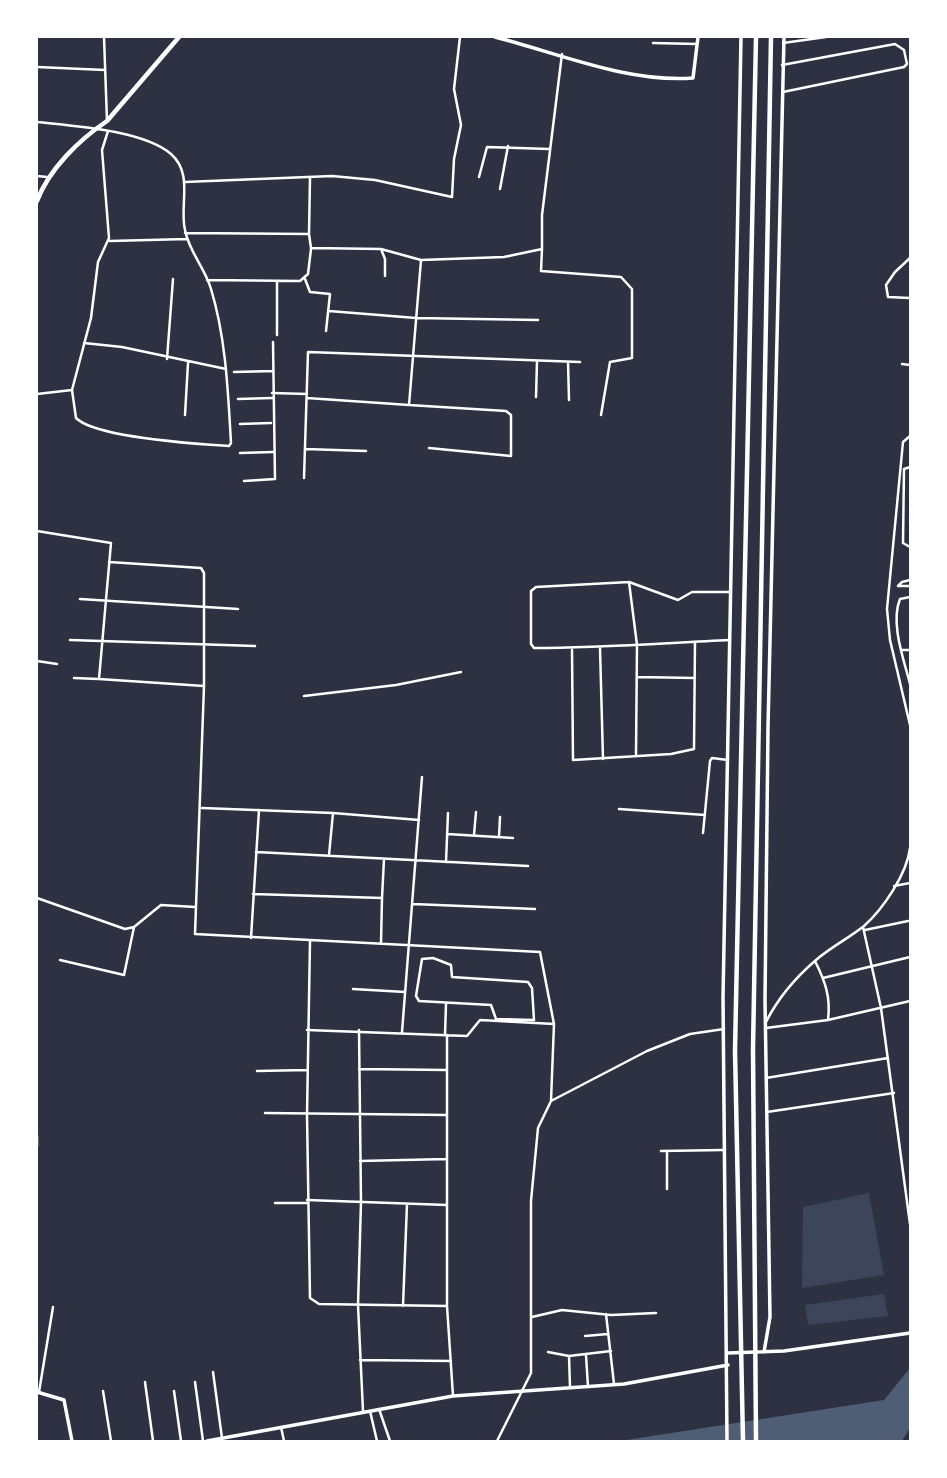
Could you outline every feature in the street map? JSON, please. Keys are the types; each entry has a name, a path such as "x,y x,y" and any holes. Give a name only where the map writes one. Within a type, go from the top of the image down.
{"main road":[{"path":"37,201 47,177 94,129 107,121 180,37"},
{"path":"743,1441 735,1050 756,37"},
{"path":"756,1441 752,1049 771,37"}],"street":[{"path":"103,37 107,121"},
{"path":"185,182 354,177 449,198 454,195 453,169 461,125 454,73 460,37"},
{"path":"495,37 623,73 675,79 693,78 698,37"},
{"path":"727,1441 724,1029 741,37"},
{"path":"764,1352 770,1324 766,1078 768,727 784,37"},
{"path":"783,43 826,37"},
{"path":"653,43 697,44"},
{"path":"783,92 904,67 906,64 904,50 895,44 785,64"},
{"path":"562,54 550,149 541,271 621,277 632,289 632,356 610,362 601,415"},
{"path":"37,67 106,70"},
{"path":"37,122 108,130 163,149 178,161 185,182 185,233 207,280 226,369 229,446 163,440 83,424 76,418 72,390 91,318 98,262 108,242 102,150 108,130"},
{"path":"479,177 487,146 550,149"},
{"path":"500,189 508,146"},
{"path":"37,176 47,177"},
{"path":"207,280 304,279 308,274 311,248 310,178"},
{"path":"185,233 309,233"},
{"path":"108,242 187,239"},
{"path":"311,248 381,249 421,260 504,257 542,248"},
{"path":"381,249 385,259 385,276"},
{"path":"910,258 886,285 888,297 910,298"},
{"path":"410,405 421,260"},
{"path":"167,359 173,279"},
{"path":"304,279 310,292 330,293 326,331"},
{"path":"277,281 277,335"},
{"path":"329,310 416,318 538,320"},
{"path":"244,481 275,479 272,342"},
{"path":"85,343 122,347 167,359 226,369"},
{"path":"304,478 308,352 413,358 580,362"},
{"path":"536,397 537,361"},
{"path":"568,362 569,400"},
{"path":"185,415 188,363"},
{"path":"902,364 910,365"},
{"path":"234,372 273,371"},
{"path":"37,394 72,390"},
{"path":"272,393 506,411 511,415 511,457 429,448"},
{"path":"238,399 272,398"},
{"path":"240,424 272,423"},
{"path":"910,436 902,442 887,624 910,725"},
{"path":"305,449 366,451"},
{"path":"240,453 273,452"},
{"path":"910,467 904,469 903,544 910,547"},
{"path":"37,531 111,543 99,679"},
{"path":"109,562 201,568 204,573 202,808 195,934 540,953 554,1024 551,1101 538,1128 531,1201 531,1373 497,1441"},
{"path":"898,586 910,580"},
{"path":"730,593 692,592 678,600 629,582 536,587 531,591 531,647 600,648 730,640"},
{"path":"629,582 637,645 636,754"},
{"path":"888,587 910,586"},
{"path":"910,597 900,599 897,607 901,650 910,684"},
{"path":"80,599 238,609"},
{"path":"69,640 255,646"},
{"path":"572,648 573,760 603,759 636,754 671,754 694,749 695,642"},
{"path":"600,648 603,759"},
{"path":"901,650 910,650"},
{"path":"37,661 57,664"},
{"path":"304,696 396,685 461,672"},
{"path":"637,677 695,678"},
{"path":"74,678 204,686"},
{"path":"704,833 710,761 712,758 728,760"},
{"path":"402,1032 422,777"},
{"path":"202,808 333,813 419,820"},
{"path":"619,809 705,815"},
{"path":"250,938 259,810"},
{"path":"474,835 476,812"},
{"path":"329,855 333,813"},
{"path":"446,862 448,813"},
{"path":"499,837 500,817"},
{"path":"447,834 513,838"},
{"path":"766,1025 777,1000 815,961 864,928 894,887 910,848"},
{"path":"256,852 528,866"},
{"path":"381,944 384,859"},
{"path":"894,887 910,883"},
{"path":"253,894 382,898"},
{"path":"37,898 125,929 134,927 161,905 195,907"},
{"path":"412,904 535,909"},
{"path":"864,928 908,921"},
{"path":"60,960 124,975 134,927"},
{"path":"864,928 881,1008 910,1224"},
{"path":"310,941 307,1030 310,1298 319,1304 447,1306"},
{"path":"426,946 426,958"},
{"path":"823,978 872,964 910,957"},
{"path":"426,958 446,960 451,965 452,977 528,982 532,988 534,1020 496,1019 494,1006 491,1005 416,999 422,959 426,958"},
{"path":"815,961 830,1004 828,1020"},
{"path":"354,989 405,992"},
{"path":"446,1002 447,1306 453,1396"},
{"path":"766,1025 828,1020 910,1002"},
{"path":"307,1030 467,1036 480,1020 554,1024"},
{"path":"551,1101 647,1051 690,1034 724,1029"},
{"path":"359,1030 361,1202 358,1305 363,1413"},
{"path":"766,1078 888,1058"},
{"path":"359,1069 447,1070"},
{"path":"257,1072 307,1070"},
{"path":"767,1112 894,1093"},
{"path":"265,1113 447,1115"},
{"path":"37,1136 37,1146"},
{"path":"660,1151 726,1150"},
{"path":"667,1151 667,1189"},
{"path":"360,1160 447,1159"},
{"path":"275,1203 307,1201 447,1205"},
{"path":"403,1306 407,1203"},
{"path":"52,1307 38,1392 64,1400 72,1441"},
{"path":"532,1317 562,1310 606,1314 656,1313"},
{"path":"606,1314 614,1385"},
{"path":"728,1353 764,1352 910,1333"},
{"path":"586,1336 608,1334"},
{"path":"548,1352 569,1356 611,1351"},
{"path":"586,1355 588,1387"},
{"path":"569,1356 570,1388"},
{"path":"360,1360 451,1361"},
{"path":"195,1382 205,1441 453,1396 614,1385 728,1365"},
{"path":"213,1372 225,1439"},
{"path":"145,1382 153,1441"},
{"path":"103,1391 111,1441"},
{"path":"174,1391 181,1441"},
{"path":"379,1409 390,1441"},
{"path":"370,1410 377,1441"},
{"path":"281,1426 285,1441"}],"shaded area":[{"path":"869,1193 884,1275 802,1288 803,1207"},
{"path":"884,1294 888,1316 808,1325 805,1305"},
{"path":"910,1368 910,1428 902,1441 620,1441 884,1400"}]}
